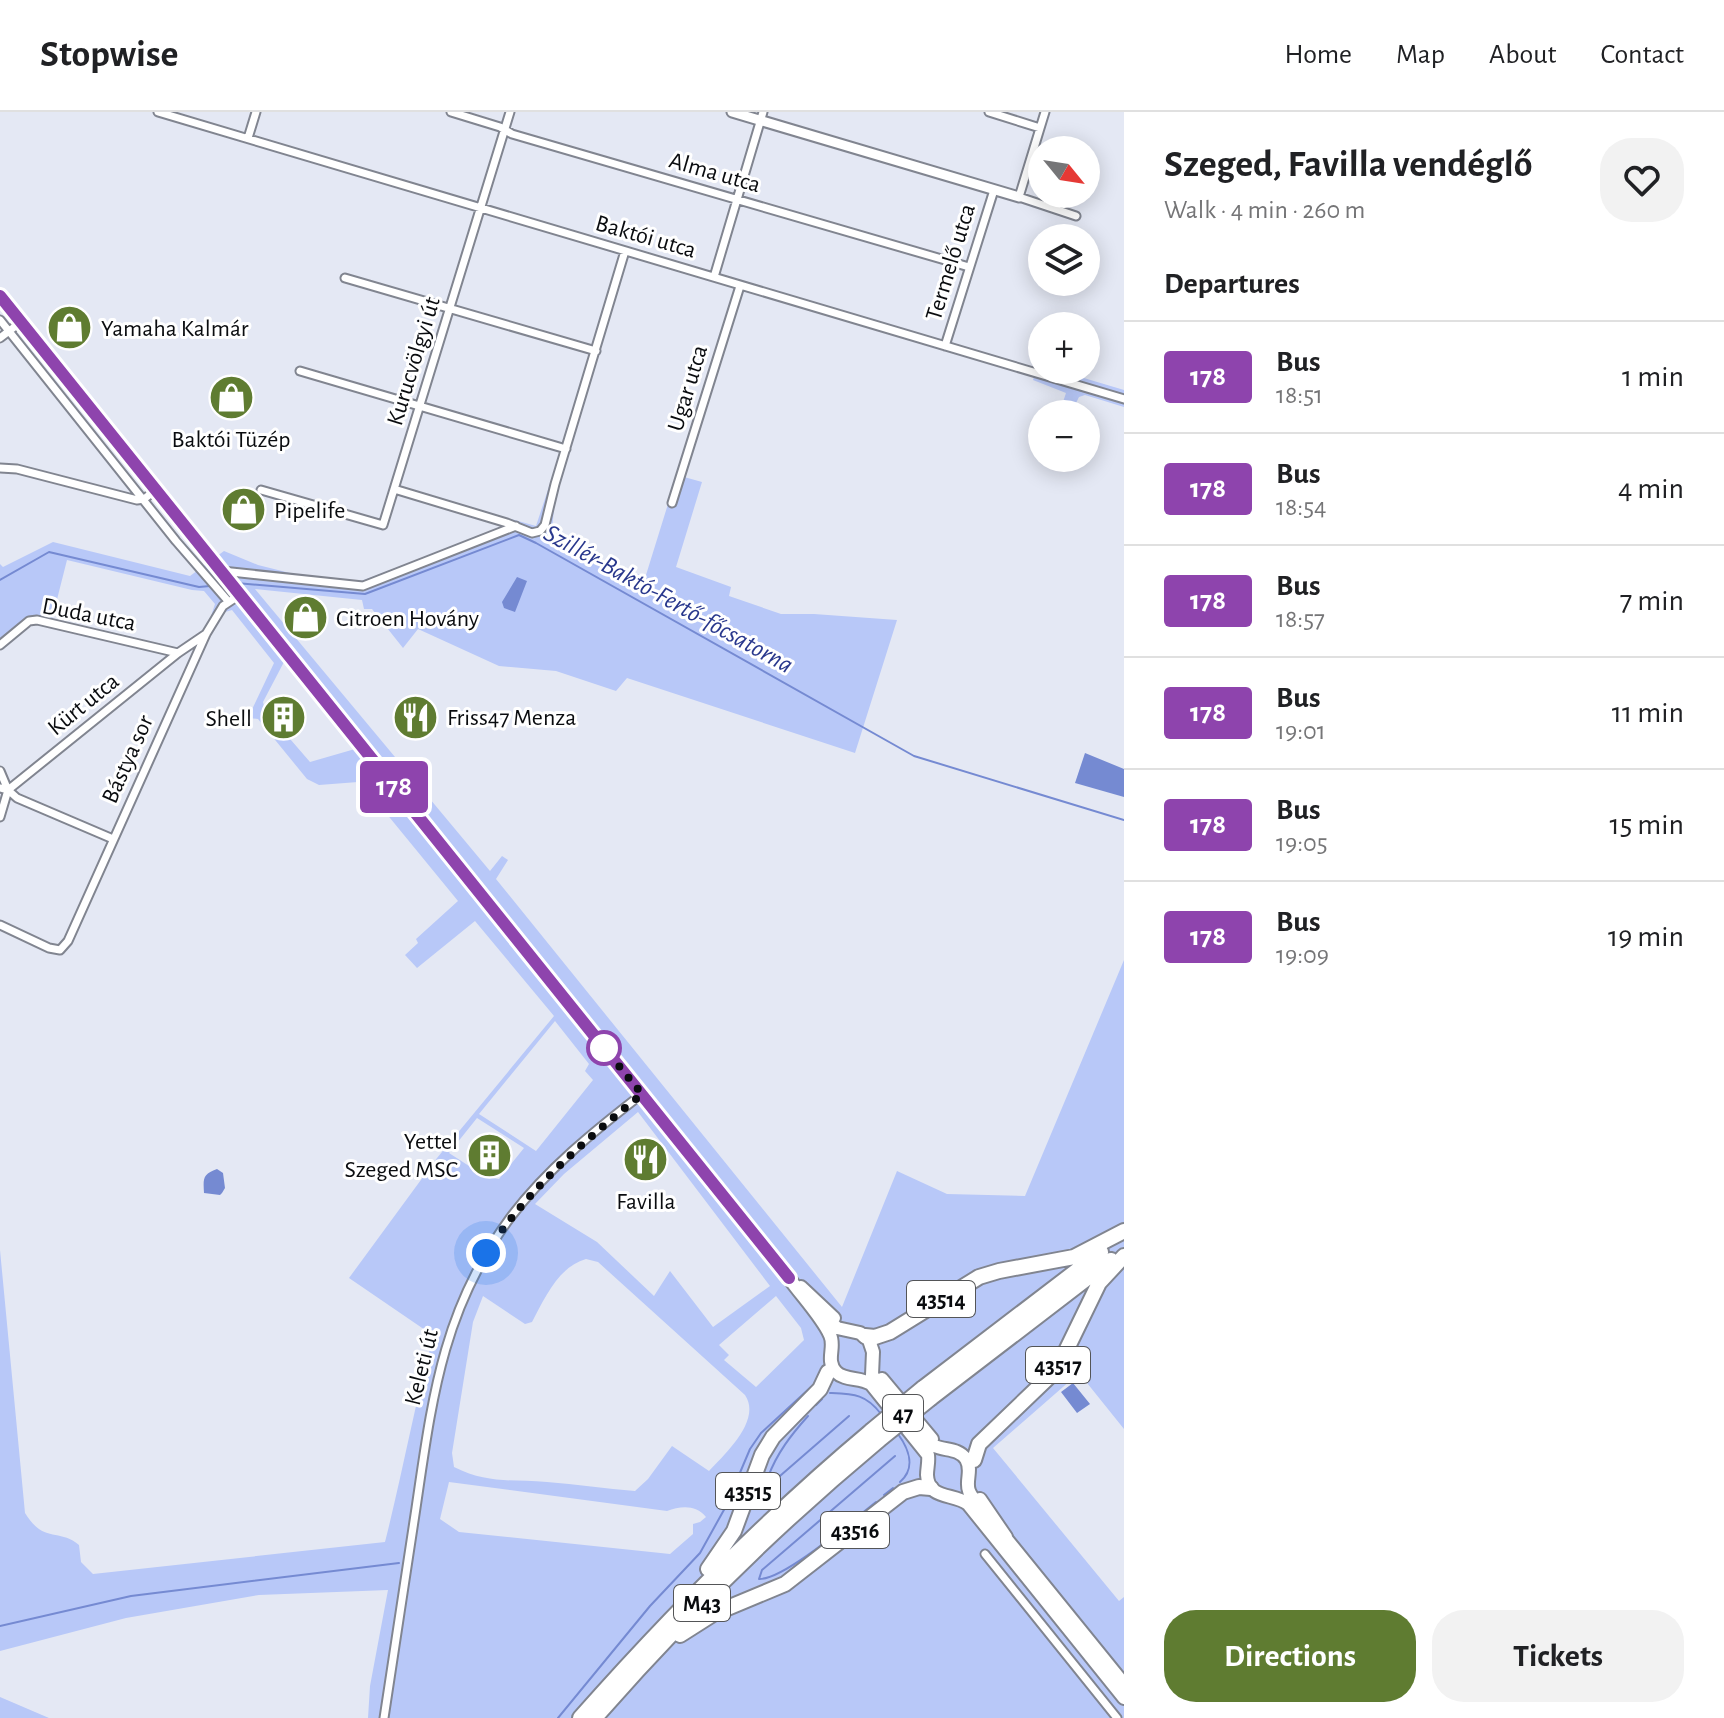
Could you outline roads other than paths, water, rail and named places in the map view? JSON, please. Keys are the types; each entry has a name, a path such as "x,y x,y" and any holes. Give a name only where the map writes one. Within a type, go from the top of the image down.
{"highway":[{"name":"43514","path":"870,1336 890,1332 979,1277 1074,1257 1124,1233"},
{"name":"M43","path":"580,1718 674,1615 777,1513 1124,1233"},
{"name":"M43","path":"927,1393 1124,1250"},
{"name":"43517","path":"974,1460 979,1444 1050,1376 1064,1355 1099,1283 1124,1256"},
{"name":"43515","path":"674,1615 727,1544 762,1455 773,1437 820,1389 828,1372"},
{"name":"M43","path":"595,1718 767,1539 875,1435"},
{"name":"43516","path":"621,1688 698,1622 785,1584 903,1492 926,1488"}],"main road":[{"name":"47","path":"0,296 789,1278 830,1341 830,1362 837,1373 871,1384 925,1450 929,1461 926,1488"},
{"name":"47","path":"789,1278 818,1300 841,1326 863,1328 879,1345 879,1374 885,1383 934,1441 959,1446 974,1460"},
{"path":"828,1372 824,1354 841,1326"},
{"name":"47","path":"870,1336 872,1375 928,1443 963,1456 969,1468 970,1486 1006,1546 1124,1698"},
{"name":"47","path":"828,1372 846,1384 866,1387 876,1396 921,1454 926,1488 935,1499 955,1500 1006,1546 1124,1684"},
{"path":"955,1500 970,1486 976,1472 974,1460"}],"street":[{"name":"Baktói utca","path":"158,112 1124,399"},
{"path":"248,138 256,112"},
{"name":"Alma utca","path":"451,112 512,134 969,267"},
{"name":"Kurucvölgyi út","path":"261,490 383,525 510,112"},
{"path":"732,112 761,116 1076,216"},
{"path":"989,112 1040,128"},
{"path":"1019,197 1045,112"},
{"path":"714,277 761,116"},
{"name":"Termelő utca","path":"945,346 994,190"},
{"path":"394,489 532,533 540,531 545,525 625,251"},
{"path":"345,278 596,351"},
{"name":"Ugar utca","path":"672,503 740,286"},
{"path":"0,320 176,541 228,601"},
{"path":"0,338 21,322"},
{"path":"300,371 566,449"},
{"path":"0,468 17,469 126,497 144,499 157,489"},
{"path":"126,497 133,485"},
{"path":"225,574 363,586 516,526"},
{"name":"Bástya sor","path":"0,925 49,948 60,950 68,941 206,634 228,601 240,592"},
{"name":"Duda utca","path":"0,645 29,621 37,620 195,657"},
{"name":"Kürt utca","path":"4,789 206,634"},
{"path":"0,771 4,789 0,817"},
{"path":"4,789 17,798 113,839"},
{"name":"Keleti út","path":"384,1718 433,1393 444,1347 458,1309 486,1253 523,1202 577,1148 642,1094"},
{"path":"985,1554 1117,1718"}],"waterway":[{"name":"Szillér-Baktó-Fertő-főcsatorna","path":"236,583 365,594 519,535 914,756 1124,820"},
{"name":"Szillér-Baktó-Fertő-főcsatorna","path":"0,580 49,552 199,587 210,586"},
{"path":"558,1718 650,1606 700,1553 725,1508 750,1449 761,1433 811,1387"},
{"path":"830,1393 859,1396 881,1414"},
{"path":"816,1405 822,1399"},
{"path":"808,1416 776,1460 768,1477 773,1482 849,1416"},
{"path":"898,1434 909,1458 908,1471 900,1482"},
{"path":"876,1502 801,1560 770,1577 759,1579 762,1570 895,1456"},
{"path":"884,1495 893,1488"},
{"path":"0,1626 131,1596 399,1563"}],"place":[{"name":"Yamaha Kalmár","path":"70,328"},
{"name":"Baktói Tüzép","path":"231,397"},
{"name":"Pipelife","path":"243,510"},
{"name":"Citroen Hovány","path":"305,618"},
{"name":"Friss47 Menza","path":"416,717"},
{"name":"Shell","path":"283,718"},
{"name":"Yettel Szeged MSC","path":"489,1155"},
{"name":"Favilla","path":"646,1159"}]}
